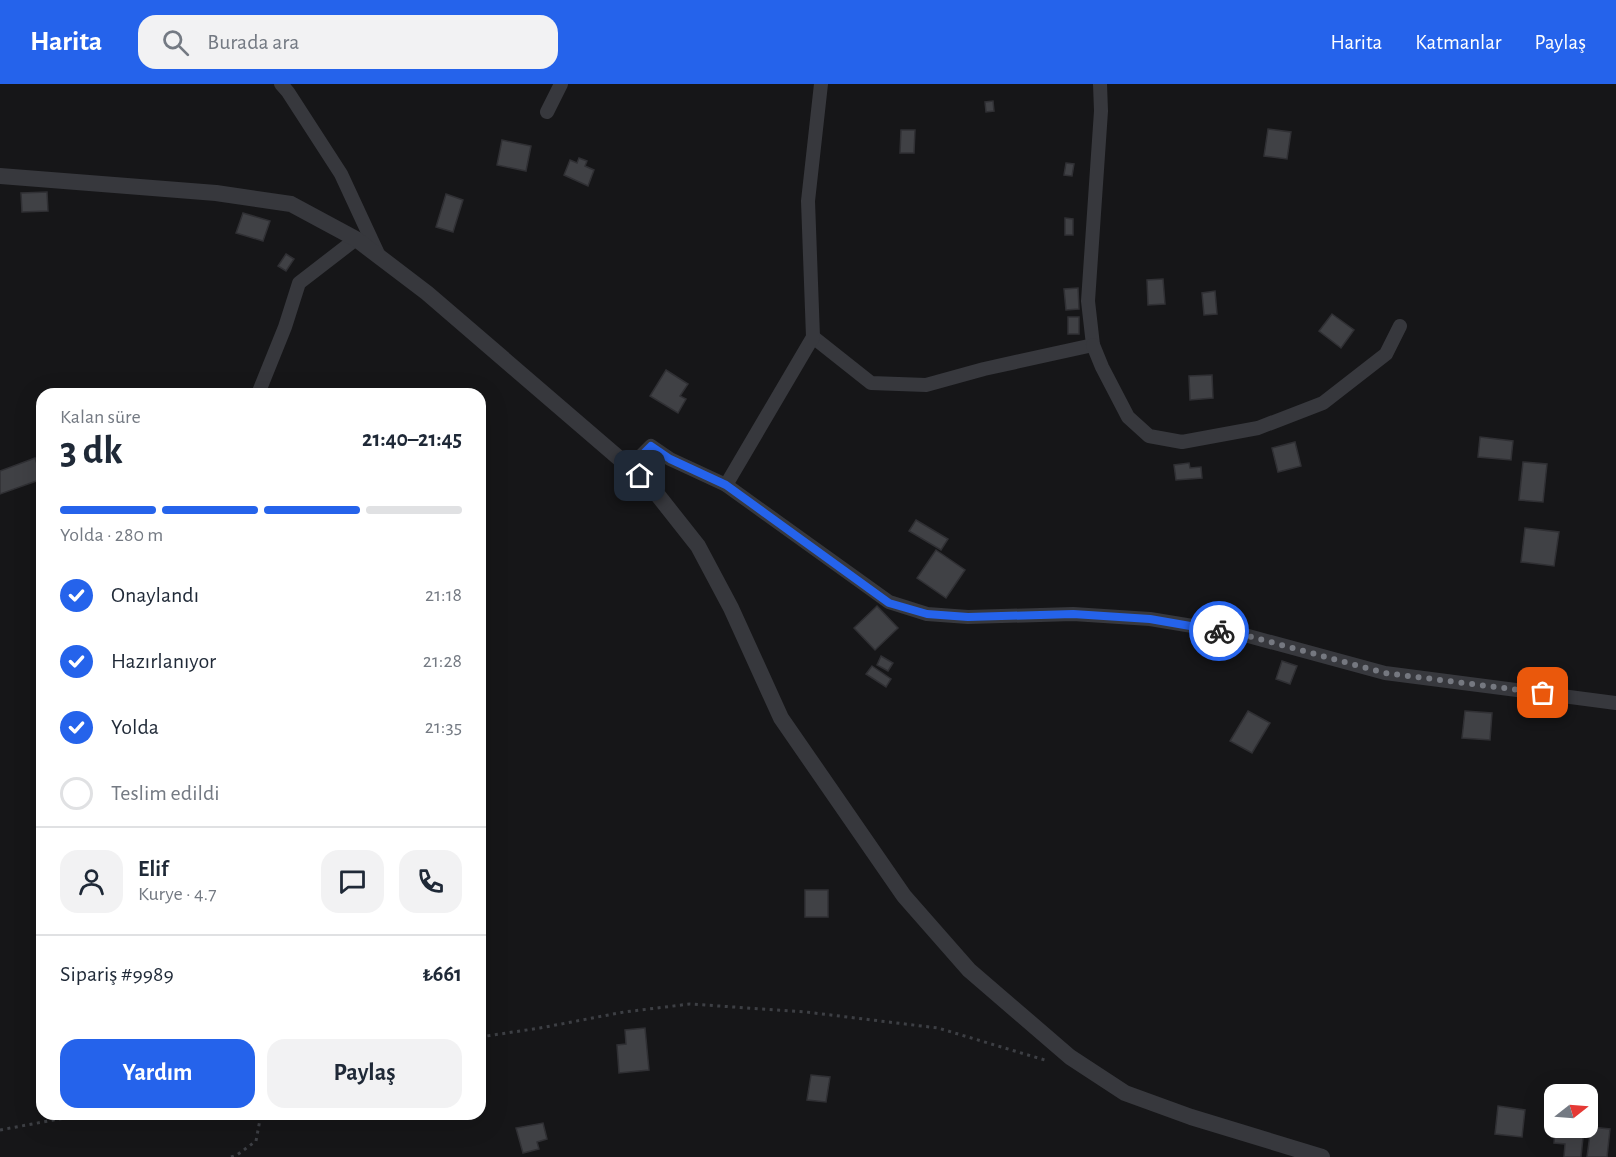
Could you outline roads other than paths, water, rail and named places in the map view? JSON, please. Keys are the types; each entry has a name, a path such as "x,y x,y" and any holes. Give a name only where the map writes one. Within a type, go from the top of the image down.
{"street":[{"path":"281,84 341,174 379,256"},
{"path":"547,112 561,84"},
{"path":"726,485 813,337 808,201 821,84"},
{"path":"1100,84 1101,111 1088,301 1093,345 1128,417 1149,436 1182,442 1258,428 1323,403 1386,354 1400,326"},
{"path":"0,176 216,193 291,204 356,239 379,256 427,293 649,483 698,546 731,608 781,718 904,896 969,970 1070,1058 1125,1093 1191,1117 1322,1157"},
{"path":"260,388 285,327 299,283 356,239"},
{"path":"813,337 871,384 927,385 984,369 1093,345"},
{"path":"630,467 651,446 670,459 726,485 889,603 927,614 968,617 1073,614 1150,619 1241,634 1385,673 1616,703"}]}
